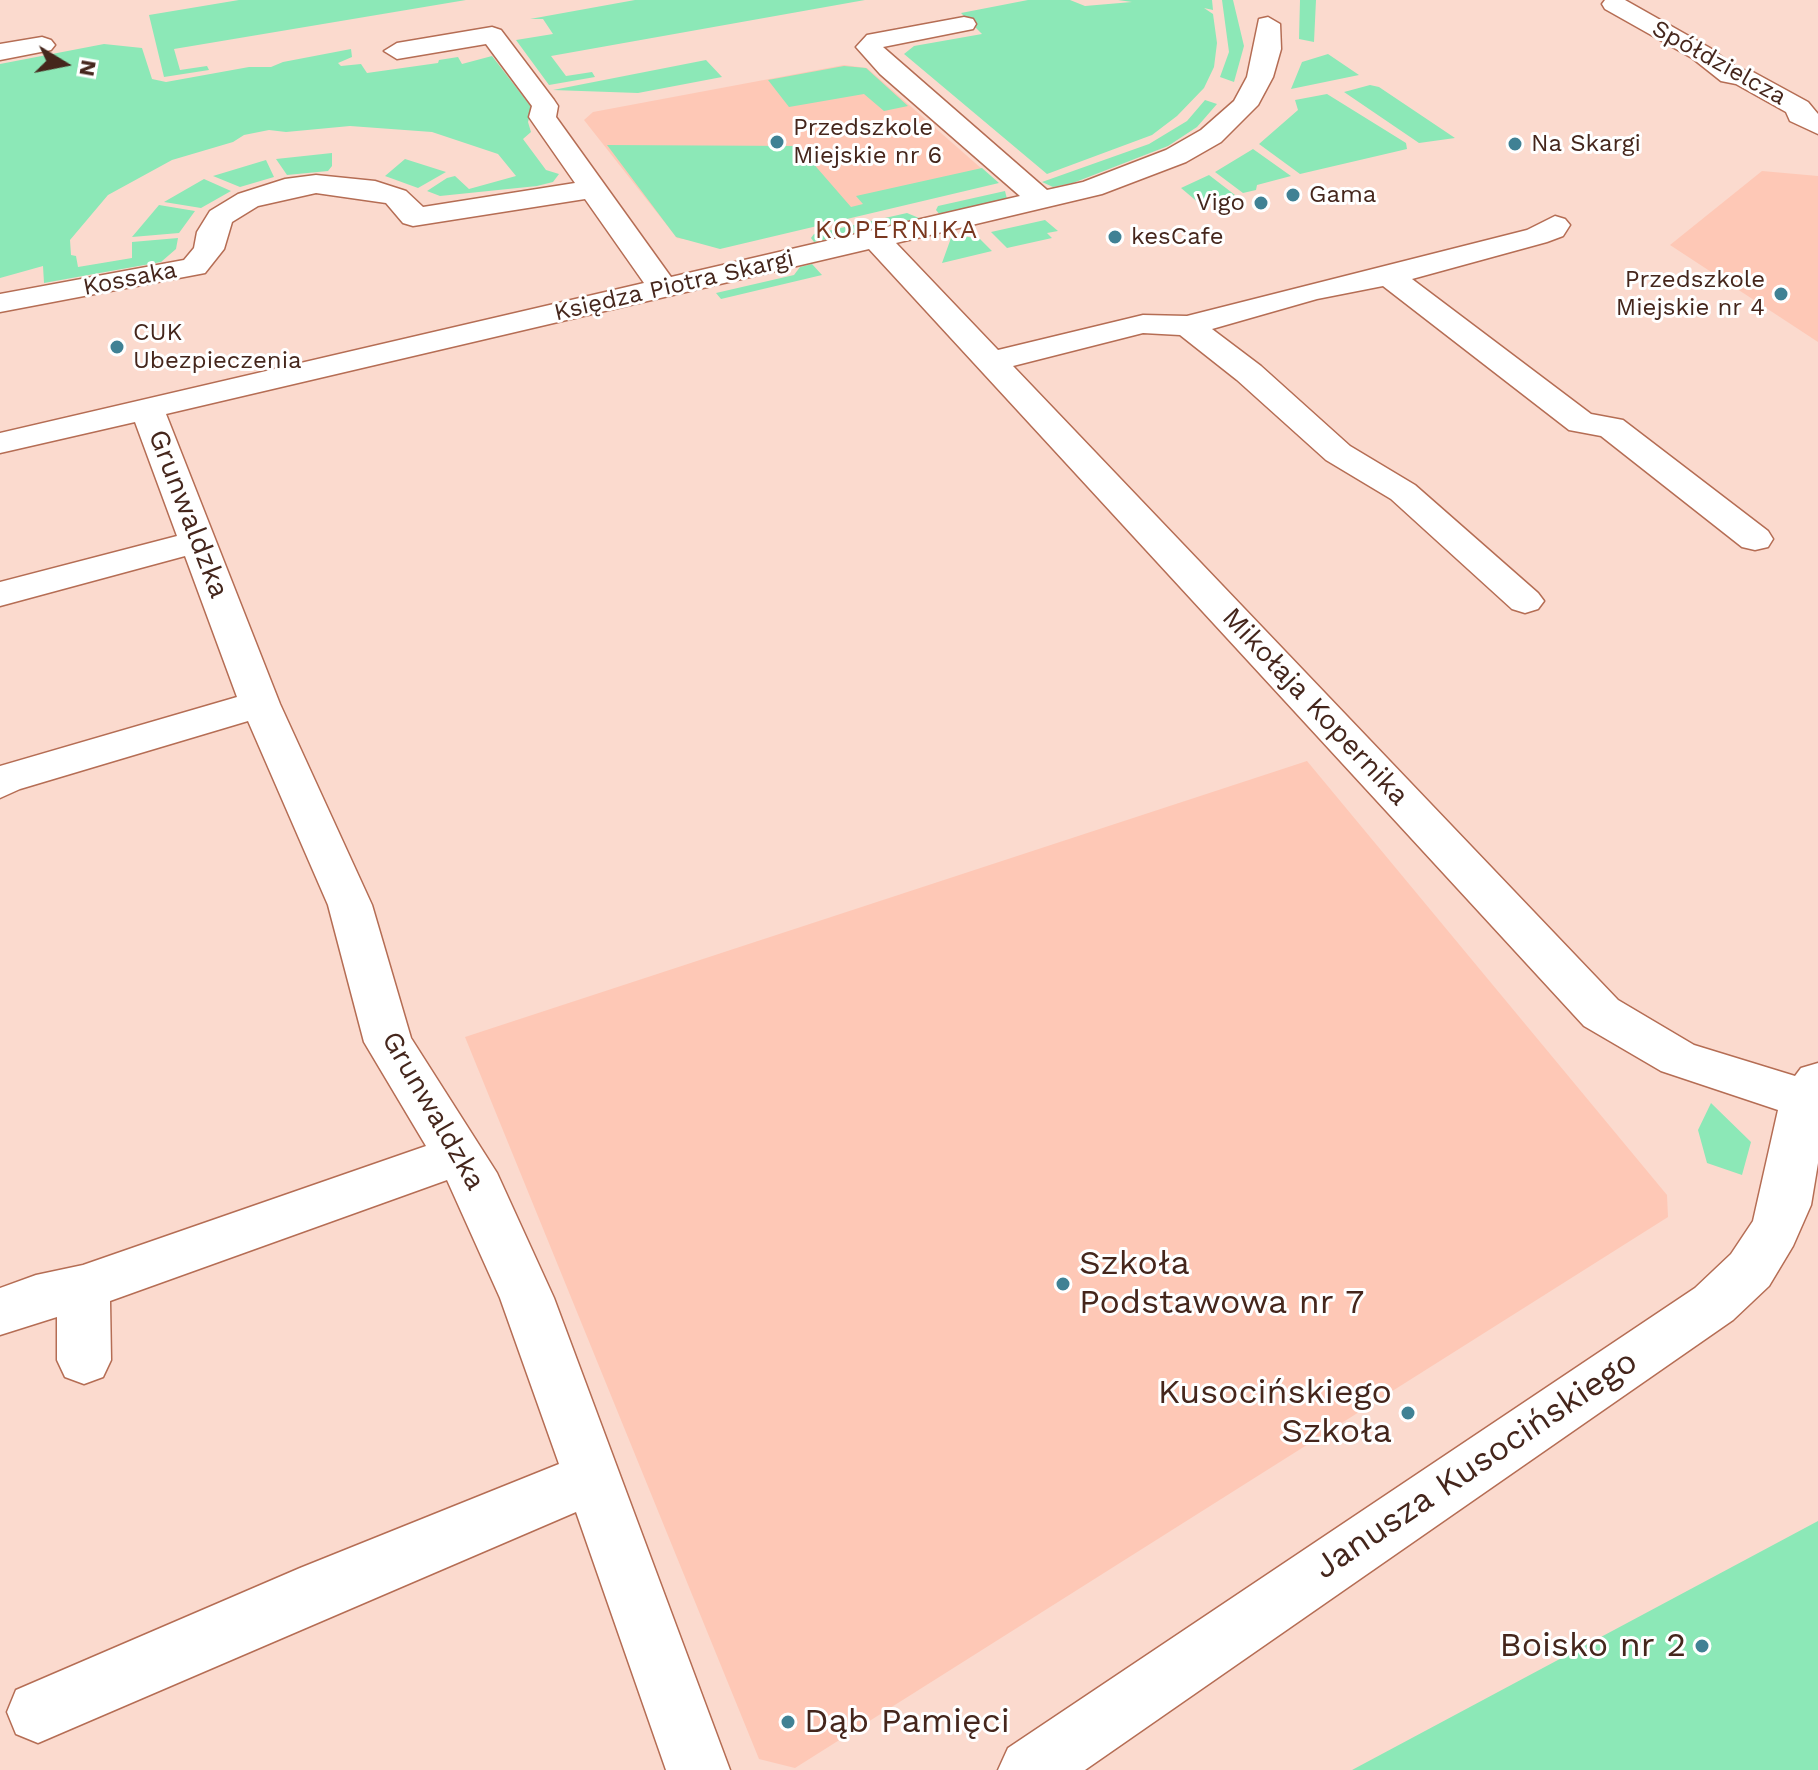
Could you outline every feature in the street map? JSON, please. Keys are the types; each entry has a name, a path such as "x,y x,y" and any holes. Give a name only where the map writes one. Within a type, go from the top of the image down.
{"street":[{"name":"Spółdzielcza","path":"1614,4 1701,53 1707,61 1730,75 1744,78 1799,108 1800,115 1818,126"},
{"name":"Księdza Piotra Skargi","path":"0,443 1041,200 1133,174 1211,136 1250,99 1268,49 1267,13"},
{"path":"964,24 876,40 869,47 889,69 1041,200"},
{"path":"397,51 492,35 545,106 542,117 663,288"},
{"path":"0,52 42,45"},
{"name":"Kossaka","path":"0,303 194,267 209,249 212,232 220,217 248,200 285,188 316,184 375,190 396,197 408,206 413,217 593,189"},
{"path":"993,361 1143,324 1188,326 1313,291 1389,276 1537,236 1553,230 1555,225"},
{"name":"Mikołaja Kopernika","path":"876,239 1601,1013 1678,1058 1812,1090"},
{"path":"1389,276 1581,423 1611,427 1755,539"},
{"path":"1188,326 1249,373 1338,453 1350,457 1378,480 1403,492 1525,601"},
{"name":"Grunwaldzka","path":"147,409 260,704 350,905 388,1042 479,1188 527,1298 698,1770"},
{"path":"0,594 199,541"},
{"path":"0,784 5,779 260,704"},
{"name":"Janusza Kusocińskiego","path":"1030,1770 1714,1304 1750,1270 1775,1231 1785,1205 1812,1090"},
{"path":"0,1312 36,1298 83,1288 284,1214 457,1156"},
{"path":"83,1288 84,1360"},
{"path":"38,1712 321,1589 592,1478"}],"shaded area":[{"name":"Przedszkole Miejskie nr 6","path":"844,65 867,68 990,176 701,242 677,238 584,120 593,112"},
{"name":"Przedszkole Miejskie nr 4","path":"1762,171 1818,176 1818,342 1670,245"},
{"name":"Szkoła Podstawowa nr 7","path":"1307,761 1667,1195 1668,1217 795,1768 759,1759 465,1037"}],"green space":[{"path":"239,0 466,0 174,49 180,70 207,66 209,70 164,77 149,15"},
{"path":"635,0 865,0 551,56 566,76 592,72 595,77 549,85 516,40 553,34 543,19 530,19"},
{"path":"1028,0 1070,0 1085,6 1132,2 1118,0 1212,0 1213,10 1204,8 1213,14 1217,43 1214,67 1204,88 1177,116 1152,135 1047,174 904,54 914,46 982,34 961,13"},
{"path":"1222,0 1233,0 1244,46 1234,82 1220,77 1229,52"},
{"path":"1300,0 1316,0 1314,42 1299,39"},
{"path":"104,44 142,48 152,79 166,82 249,67 271,67 351,49 352,57 338,63 341,66 361,64 367,73 438,63 439,60 458,57 462,64 492,56 532,108 528,122 531,132 523,139 546,170 559,174 553,182 537,186 440,196 427,191 447,178 455,176 469,189 516,176 498,154 432,132 350,126 286,132 269,130 244,135 233,142 172,160 108,195 70,240 71,255 76,256 78,267 132,258 132,242 178,238 176,249 161,262 44,283 43,266 0,278 0,64"},
{"path":"1328,54 1359,75 1291,89 1302,62"},
{"path":"706,60 722,77 638,93 553,90"},
{"path":"844,66 866,68 908,106 884,111 864,94 789,107 768,80"},
{"path":"1370,85 1379,87 1455,138 1419,143 1344,92"},
{"path":"1327,94 1406,143 1407,149 1300,174 1259,144 1298,110 1295,100"},
{"path":"1205,100 1217,104 1197,127 1168,146 1073,183 1053,187 1042,182 1149,144 1187,121"},
{"path":"607,145 798,146 851,207 863,204 856,196 982,168 999,183 720,249 676,237"},
{"path":"1253,149 1291,176 1257,185 1256,190 1243,193 1215,172"},
{"path":"332,153 332,166 328,171 287,175 276,159"},
{"path":"405,159 446,172 418,188 385,176"},
{"path":"266,160 274,177 240,187 213,176"},
{"path":"1209,175 1235,195 1200,204 1181,188"},
{"path":"204,179 231,191 201,208 164,202"},
{"path":"1005,191 1007,199 940,215 936,210 938,206"},
{"path":"159,205 195,211 179,233 132,237"},
{"path":"907,213 919,218 814,242 811,238 814,234"},
{"path":"1045,220 1058,231 1047,233 1052,238 1007,248 991,232"},
{"path":"963,236 980,239 992,251 942,263 951,238"},
{"path":"812,264 822,275 721,299 716,293 794,275 800,267"},
{"path":"1711,1103 1751,1142 1742,1175 1707,1163 1698,1130"},
{"name":"Boisko nr 2","path":"1818,1521 1818,1770 1352,1770"}],"place":[{"name":"Przedszkole Miejskie nr 6","path":"777,142"},
{"name":"Na Skargi","path":"1515,144"},
{"name":"Gama","path":"1293,195"},
{"name":"Vigo","path":"1261,203"},
{"name":"kesCafe","path":"1115,237"},
{"name":"Przedszkole Miejskie nr 4","path":"1781,294"},
{"name":"CUK Ubezpieczenia","path":"117,347"},
{"name":"Szkoła Podstawowa nr 7","path":"1063,1284"},
{"name":"Kusocińskiego Szkoła","path":"1408,1413"},
{"name":"Boisko nr 2","path":"1702,1646"},
{"name":"Dąb Pamięci","path":"788,1722"}],"district":[{"name":"KOPERNIKA","path":"897,230"}]}
